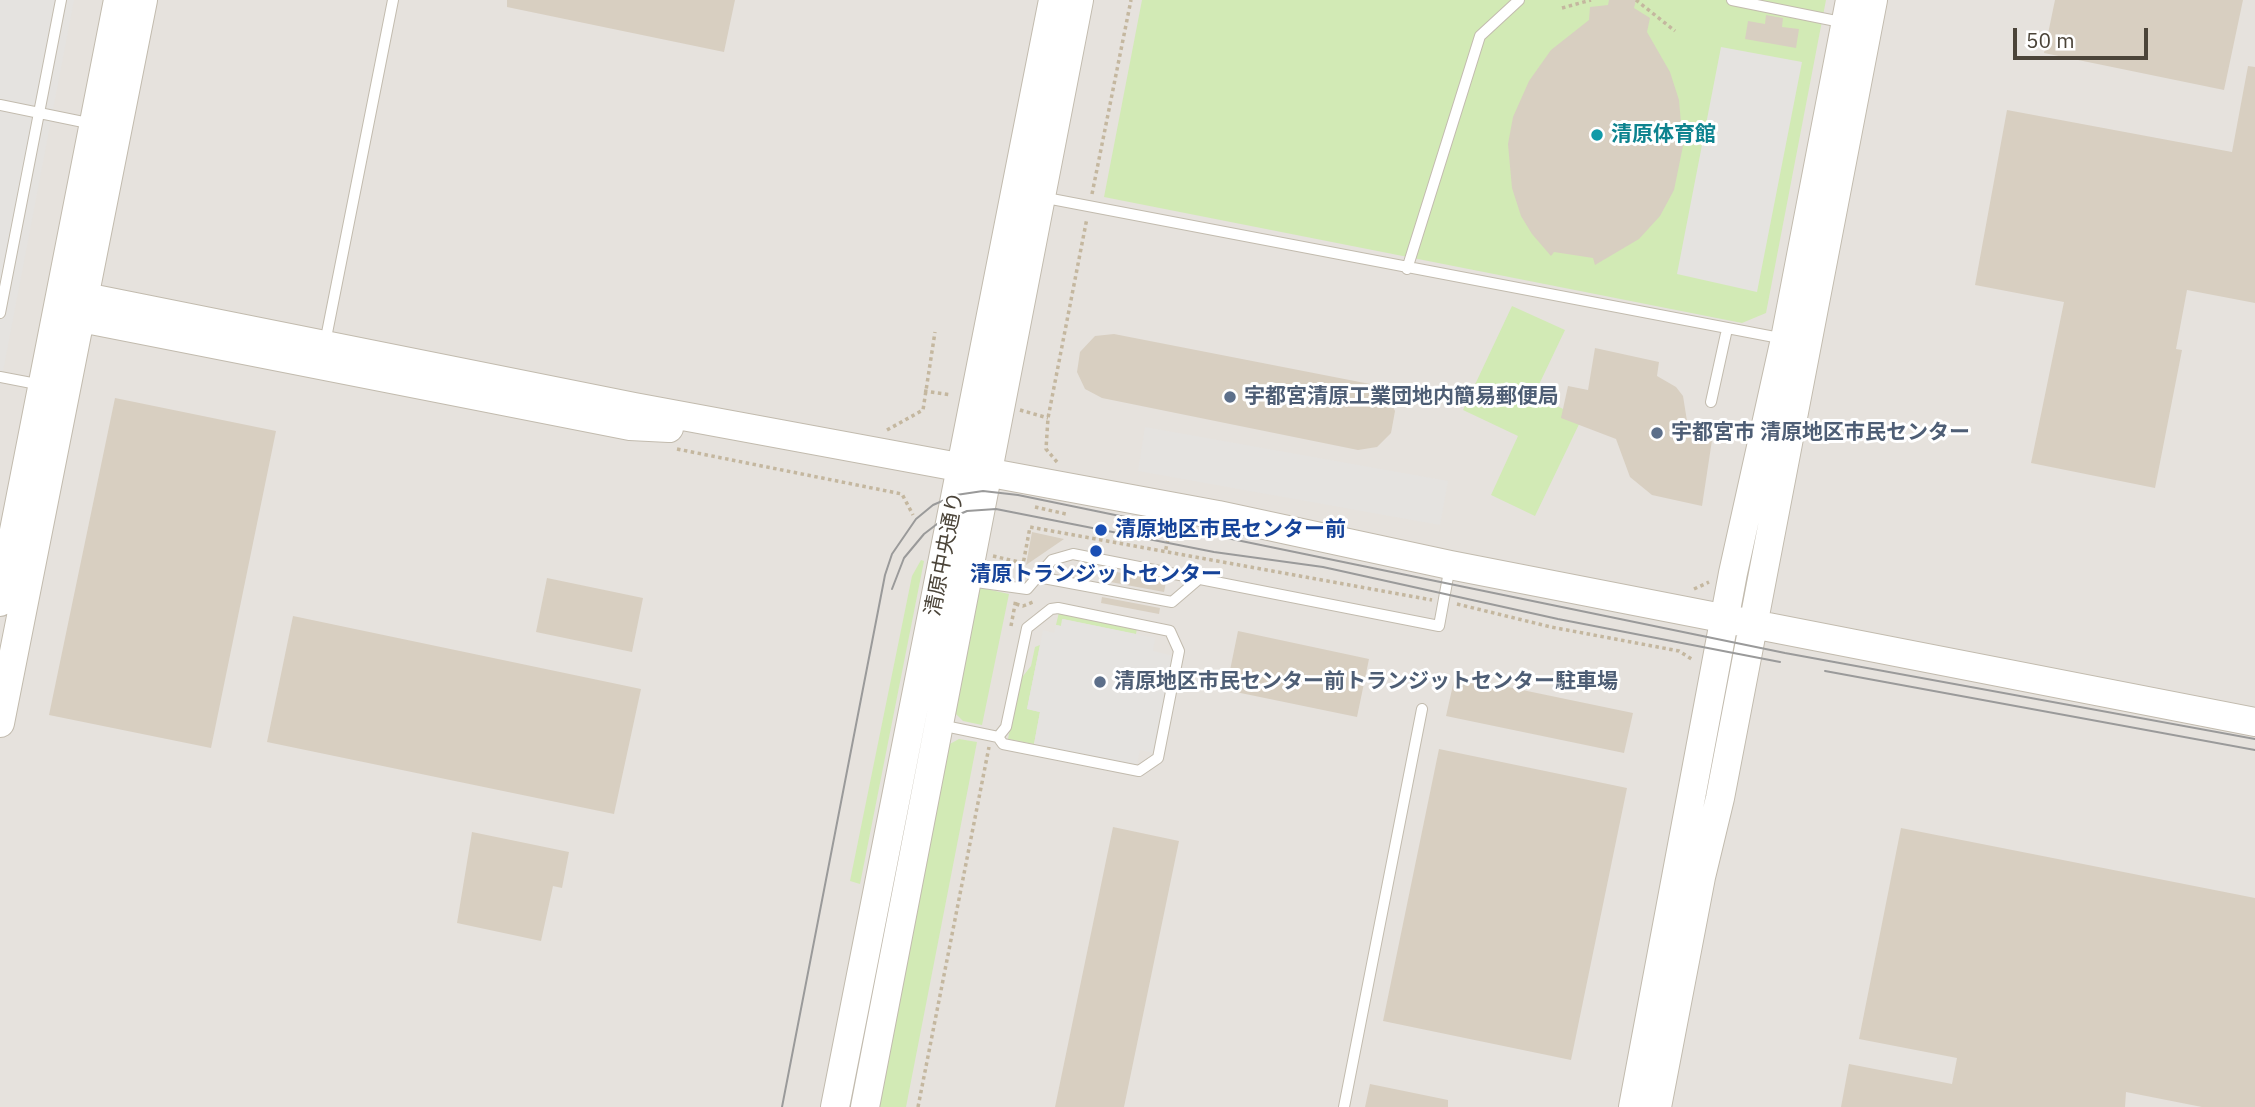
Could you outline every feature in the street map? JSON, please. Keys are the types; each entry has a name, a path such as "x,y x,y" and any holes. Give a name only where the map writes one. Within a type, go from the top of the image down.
{"street":[{"path":"0,602 3,570 43,385 75,306 94,124 118,0"},
{"path":"0,723 75,306 143,0"},
{"name":"清原中央通り","path":"835,1107 974,470 1027,194 1053,0"},
{"name":"清原中央通り","path":"1027,194 1079,0"},
{"path":"1633,1107 1756,461 1795,342 1873,0"},
{"path":"1657,1107 1753,624 1848,11"},
{"path":"75,306 324,345 1218,515 1450,565 2255,722"},
{"path":"75,306 630,426 787,435"},
{"name":"清原中央通り","path":"864,1107 966,580 974,470"}],"lane":[{"path":"0,313 61,0"},
{"path":"324,345 393,0"},
{"path":"1406,269 1480,36 1519,0"},
{"path":"1732,0 1800,14 1848,11"},
{"path":"1800,14 1803,0"},
{"path":"0,105 94,124"},
{"path":"1027,194 1795,342"},
{"path":"1711,402 1727,329"},
{"path":"0,377 43,385"},
{"path":"966,580 1018,590 1027,589 1052,560 1073,554 1439,626 1450,565"},
{"path":"1038,577 1172,601 1200,578"},
{"path":"939,724 994,736 1003,744 1139,771 1158,758 1179,651 1170,631 1058,608 1051,609 1027,628 1006,727 994,736"},
{"path":"1345,1107 1422,709"}],"path":[{"path":"1060,467 1046,449 1048,418 1131,0"},
{"path":"1562,8 1591,0"},
{"path":"1636,0 1675,31"},
{"path":"887,430 923,410 935,332"},
{"path":"924,391 960,397"},
{"path":"1014,409 1048,418"},
{"path":"670,448 902,494 913,515"},
{"path":"1035,507 1066,514"},
{"path":"1010,631 1030,527"},
{"path":"1140,528 1169,534 1165,552"},
{"path":"984,554 1024,563"},
{"path":"1683,590 1693,590 1714,576"},
{"path":"918,1107 994,736"}],"shaded area":[{"path":"0,0 2255,0 2255,1107 0,1107"},
{"path":"0,0 74,0 0,387"},
{"path":"1721,47 1802,62 1757,292 1677,274"},
{"path":"1145,427 1448,481 1440,525 1138,471"},
{"name":"清原地区市民センター前トランジットセンター駐車場","path":"1062,619 1155,638 1153,651 1173,656 1154,753 1140,750 1137,765 1034,744 1040,712 1027,709 1043,630 1054,633 1056,625 1061,626"}],"green space":[{"path":"1142,0 1826,0 1766,313 1742,323 1104,197"},
{"path":"1512,306 1565,330 1534,395 1582,418 1535,516 1491,495 1518,436 1463,410"},
{"path":"921,560 924,561 860,884 850,881 912,576"},
{"path":"977,587 1009,594 982,725 963,721 952,710"},
{"path":"1059,612 1137,628 1136,634 1063,619 1061,626 1056,625"},
{"path":"1040,645 1027,709 1040,712 1034,744 1008,739 1020,680 1031,666 1035,647"},
{"path":"959,739 977,742 906,1107 876,1107 946,746"}],"building":[{"path":"507,0 735,0 724,52 507,7"},
{"name":"清原体育館","path":"1609,0 1636,0 1634,8 1650,18 1647,32 1670,72 1679,100 1683,146 1674,190 1660,216 1639,239 1595,265 1593,258 1554,252 1551,256 1532,234 1521,216 1512,188 1508,144 1513,117 1529,81 1551,50 1589,20 1590,7 1608,5"},
{"path":"2055,0 2243,0 2224,90 2044,53"},
{"path":"1766,15 1783,18 1782,27 1799,29 1796,48 1745,39 1748,21 1765,24"},
{"path":"2248,66 2255,67 2255,303 2187,290 2176,349 2182,350 2155,488 2031,463 2064,302 1975,285 2007,110 2232,152"},
{"path":"1114,334 1370,384 1387,394 1395,411 1391,433 1377,447 1358,450 1102,398 1085,389 1077,372 1080,352 1095,336"},
{"name":"宇都宮市 清原地区市民センター","path":"1595,348 1659,362 1657,376 1676,387 1683,396 1687,421 1714,427 1702,506 1652,495 1630,477 1616,439 1561,418 1568,386 1588,390"},
{"path":"115,398 276,431 211,748 49,715"},
{"path":"1032,532 1064,539 1026,565"},
{"path":"1107,570 1166,582 1164,592 1105,581"},
{"path":"547,578 643,598 632,652 536,632"},
{"path":"1102,597 1160,608 1159,614 1101,603"},
{"path":"293,616 641,689 614,814 267,742"},
{"path":"1238,631 1369,659 1357,717 1226,690"},
{"path":"1455,676 1633,713 1624,753 1446,716"},
{"path":"1439,749 1627,788 1571,1060 1383,1021"},
{"path":"1113,827 1179,841 1124,1107 1055,1107"},
{"path":"1901,828 2255,898 2255,1107 2202,1107 2126,1092 2125,1107 1841,1107 1849,1064 1952,1084 1957,1058 1859,1039"},
{"path":"472,832 569,852 562,888 553,886 541,941 457,923"},
{"path":"1370,1084 1448,1100 1448,1107 1365,1107"}],"tram line":[{"path":"782,1107 885,575 892,554 916,519 933,505 956,495 983,491 1018,495 1785,653 2255,739"},
{"path":"892,589 904,558 924,534 937,524 967,511 996,509 1214,552 1323,567 1558,619 1780,662"},
{"path":"1825,671 2255,750"}],"place":[{"name":"清原体育館","path":"1597,135"},
{"name":"宇都宮清原工業団地内簡易郵便局","path":"1230,397"},
{"name":"宇都宮市 清原地区市民センター","path":"1657,433"},
{"name":"清原地区市民センター前","path":"1101,530"},
{"name":"清原トランジットセンター","path":"1096,551"},
{"name":"清原地区市民センター前トランジットセンター駐車場","path":"1100,682"}]}
